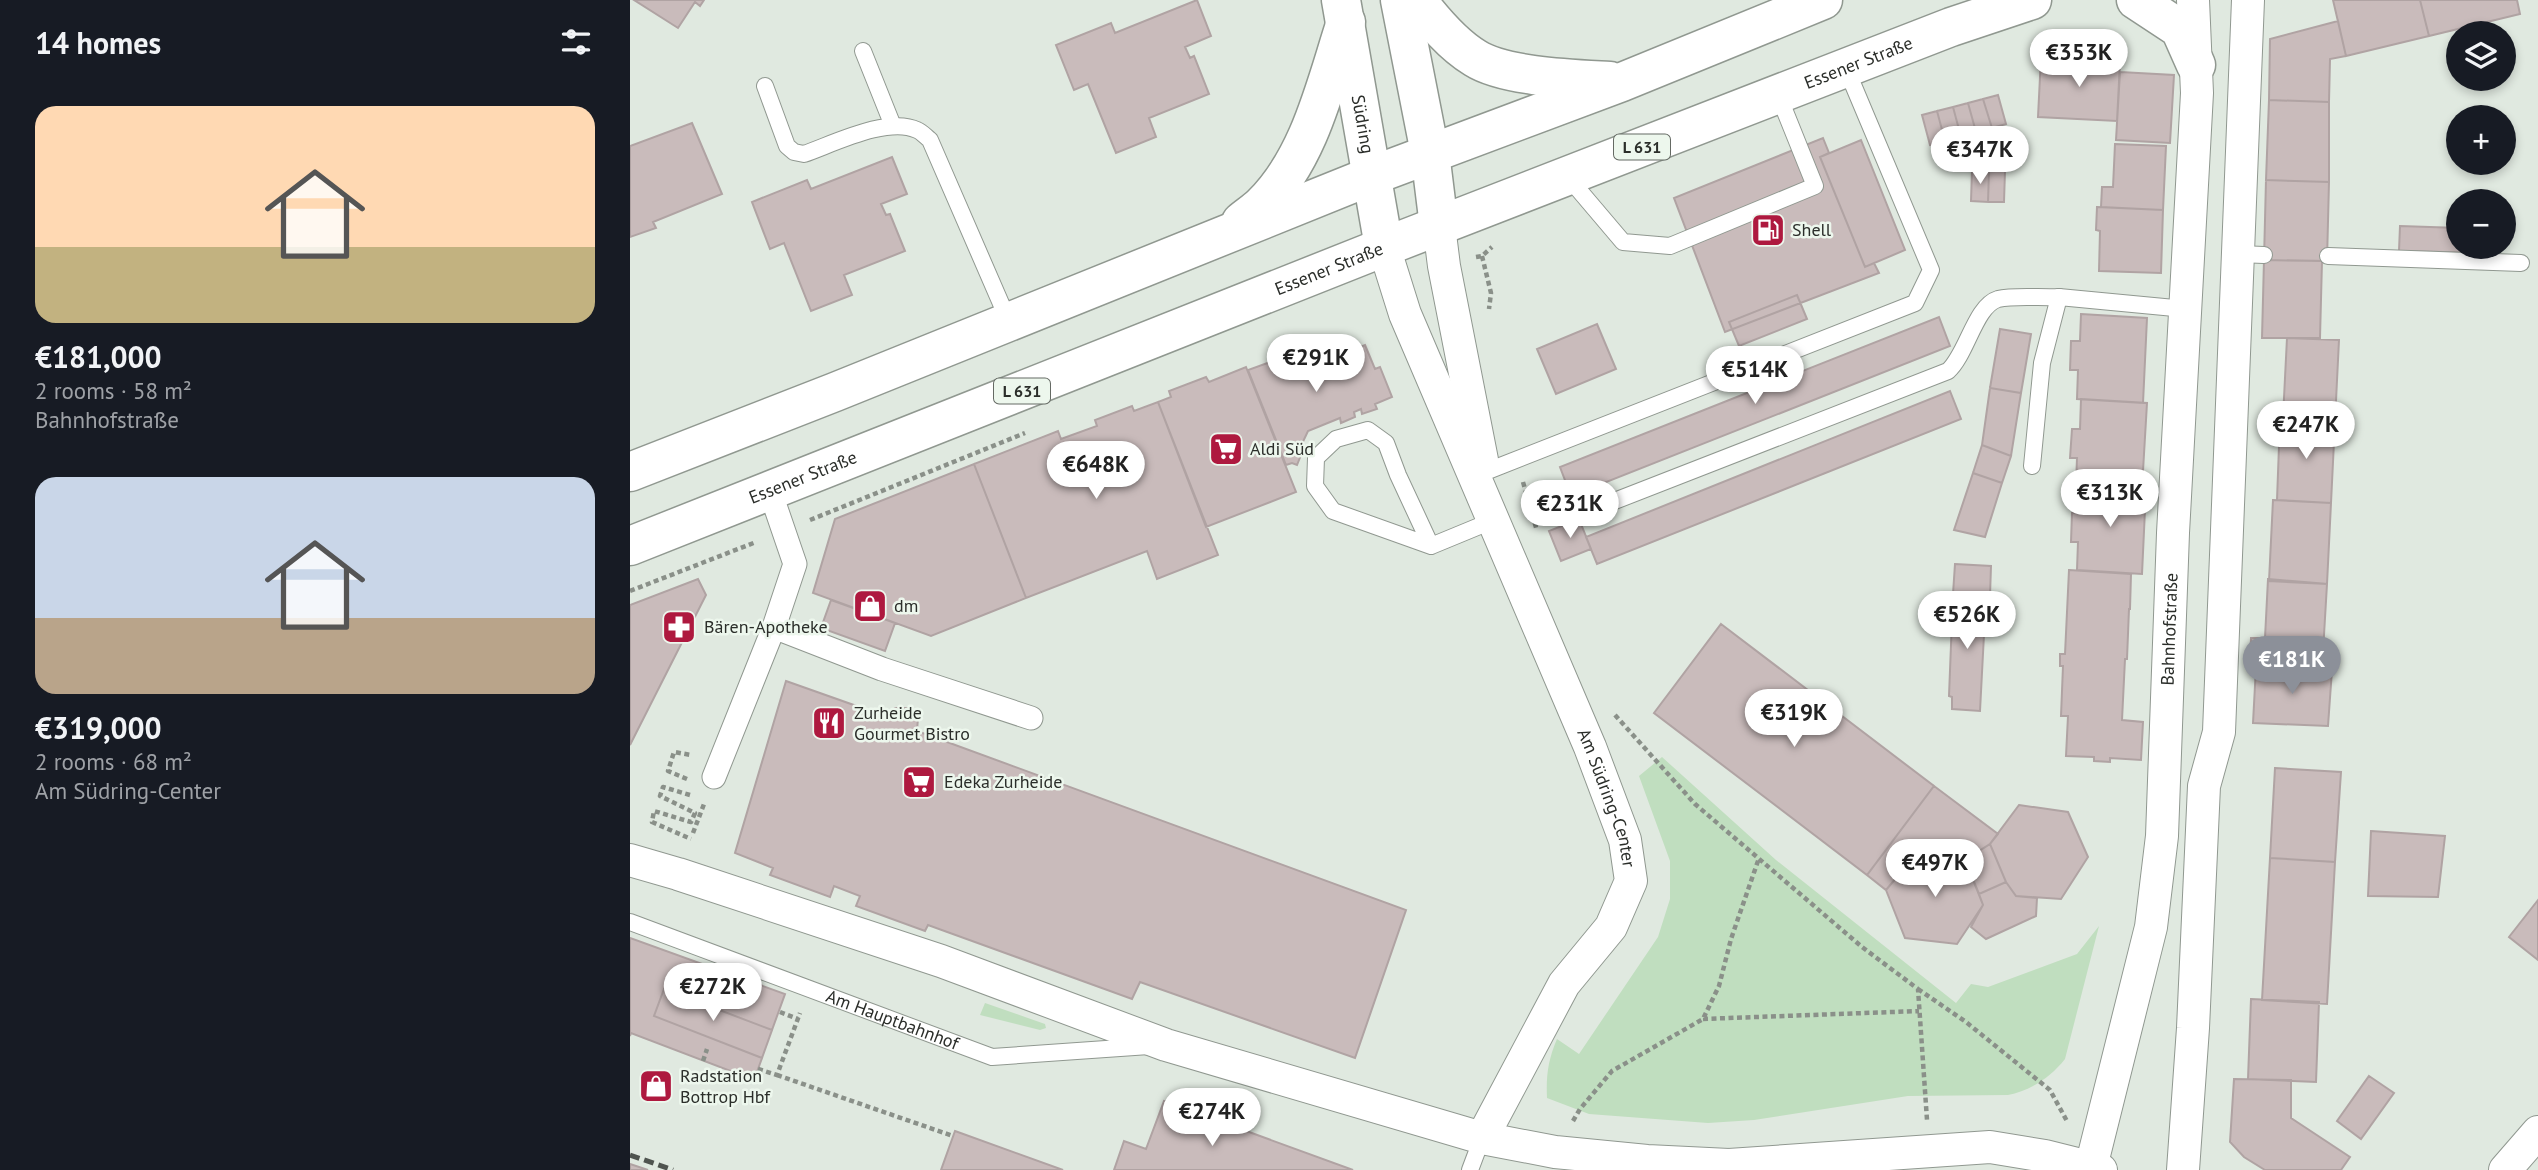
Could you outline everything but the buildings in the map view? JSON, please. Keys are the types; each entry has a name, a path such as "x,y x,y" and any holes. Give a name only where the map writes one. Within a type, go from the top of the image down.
{"main road":[{"path":"1400,0 1430,153 1439,226"},
{"path":"1417,0 1449,37 1477,60 1519,73 1622,82"},
{"path":"630,472 1371,176 1622,82 1823,0"},
{"name":"Essener Straße","path":"630,546 1384,247 1951,27 2032,0"},
{"path":"2136,0 2180,29 2196,65"},
{"path":"1223,236 1263,204 1293,164 1320,100 1344,11"},
{"name":"Südring","path":"1344,11 1384,247"}],"street":[{"name":"Bahnhofstraße","path":"2096,1169 2151,927 2162,836 2174,533 2196,106 2193,0"},
{"path":"2183,1170 2193,1028 2204,786 2219,732 2252,254 2248,0"},
{"name":"Am Südring-Center","path":"1439,226 1444,266 1494,520"},
{"name":"Am Südring-Center","path":"1384,247 1405,314 1590,747 1625,840 1631,881 1611,927 1564,984 1482,1138"},
{"path":"709,773 774,626 796,564 770,491"},
{"path":"774,626 882,668 1031,718"},
{"name":"Am Hauptbahnhof","path":"638,865 941,961 1166,1045 1552,1161 1647,1161 1729,1167 1929,1149 1990,1147 2045,1156 2096,1169"},
{"path":"2505,1170 2538,1132"}],"lane":[{"path":"863,51 893,126"},
{"path":"1485,472 1915,303 1931,270 1846,68"},
{"path":"765,86 787,146 794,152 804,154 884,126 905,126 918,130 930,140 1009,322"},
{"path":"1567,176 1623,242 1670,246 1815,186 1778,94"},
{"path":"2328,256 2521,263"},
{"path":"1589,511 1948,371 1958,363 1982,312 1990,303 1999,299 2059,297 2185,309"},
{"path":"2032,466 2042,363 2059,297"},
{"path":"1431,546 1386,443 1368,430 1336,439 1316,458 1315,486 1333,511 1431,546 1494,520"},
{"name":"Am Hauptbahnhof","path":"630,922 992,1057 1166,1045"},
{"path":"1469,1170 1482,1138"}],"path":[{"path":"1611,707 1617,718 1695,804 1862,947 1966,1022 2050,1090 2096,1169"},
{"path":"674,751 709,773 668,771 674,751"},
{"path":"691,839 652,822 654,811 691,822 695,813 660,796 663,787 701,798"},
{"path":"1703,1019 1719,986 1731,939 1759,858"},
{"path":"777,1075 809,989"},
{"path":"1918,989 1929,1149"},
{"path":"1552,1161 1580,1109 1612,1071 1703,1019 1919,1011"},
{"path":"780,1012 798,1019"},
{"path":"703,1061 707,1049"},
{"path":"758,1069 953,1136"}],"green space":[{"path":"1662,757 1776,860 1956,1003 1971,984 1988,987 2077,954 2099,926 2065,1059 2040,1082 2008,1095 1908,1096 1754,1120 1708,1123 1589,1114 1547,1098 1548,1068 1557,1039 1579,1054 1658,937 1670,899 1670,861 1639,776"},
{"path":"985,1003 1045,1024 1046,1028 1040,1030 980,1015"}],"railway":[{"path":"630,1155 673,1170"}],"place":[{"name":"Shell","path":"1768,230"},
{"name":"Aldi Süd","path":"1226,449"},
{"name":"dm","path":"870,606"},
{"name":"Bären-Apotheke","path":"679,627"},
{"name":"Zurheide Gourmet Bistro","path":"829,723"},
{"name":"Edeka Zurheide","path":"919,782"},
{"name":"Radstation Bottrop Hbf","path":"656,1086"}]}
